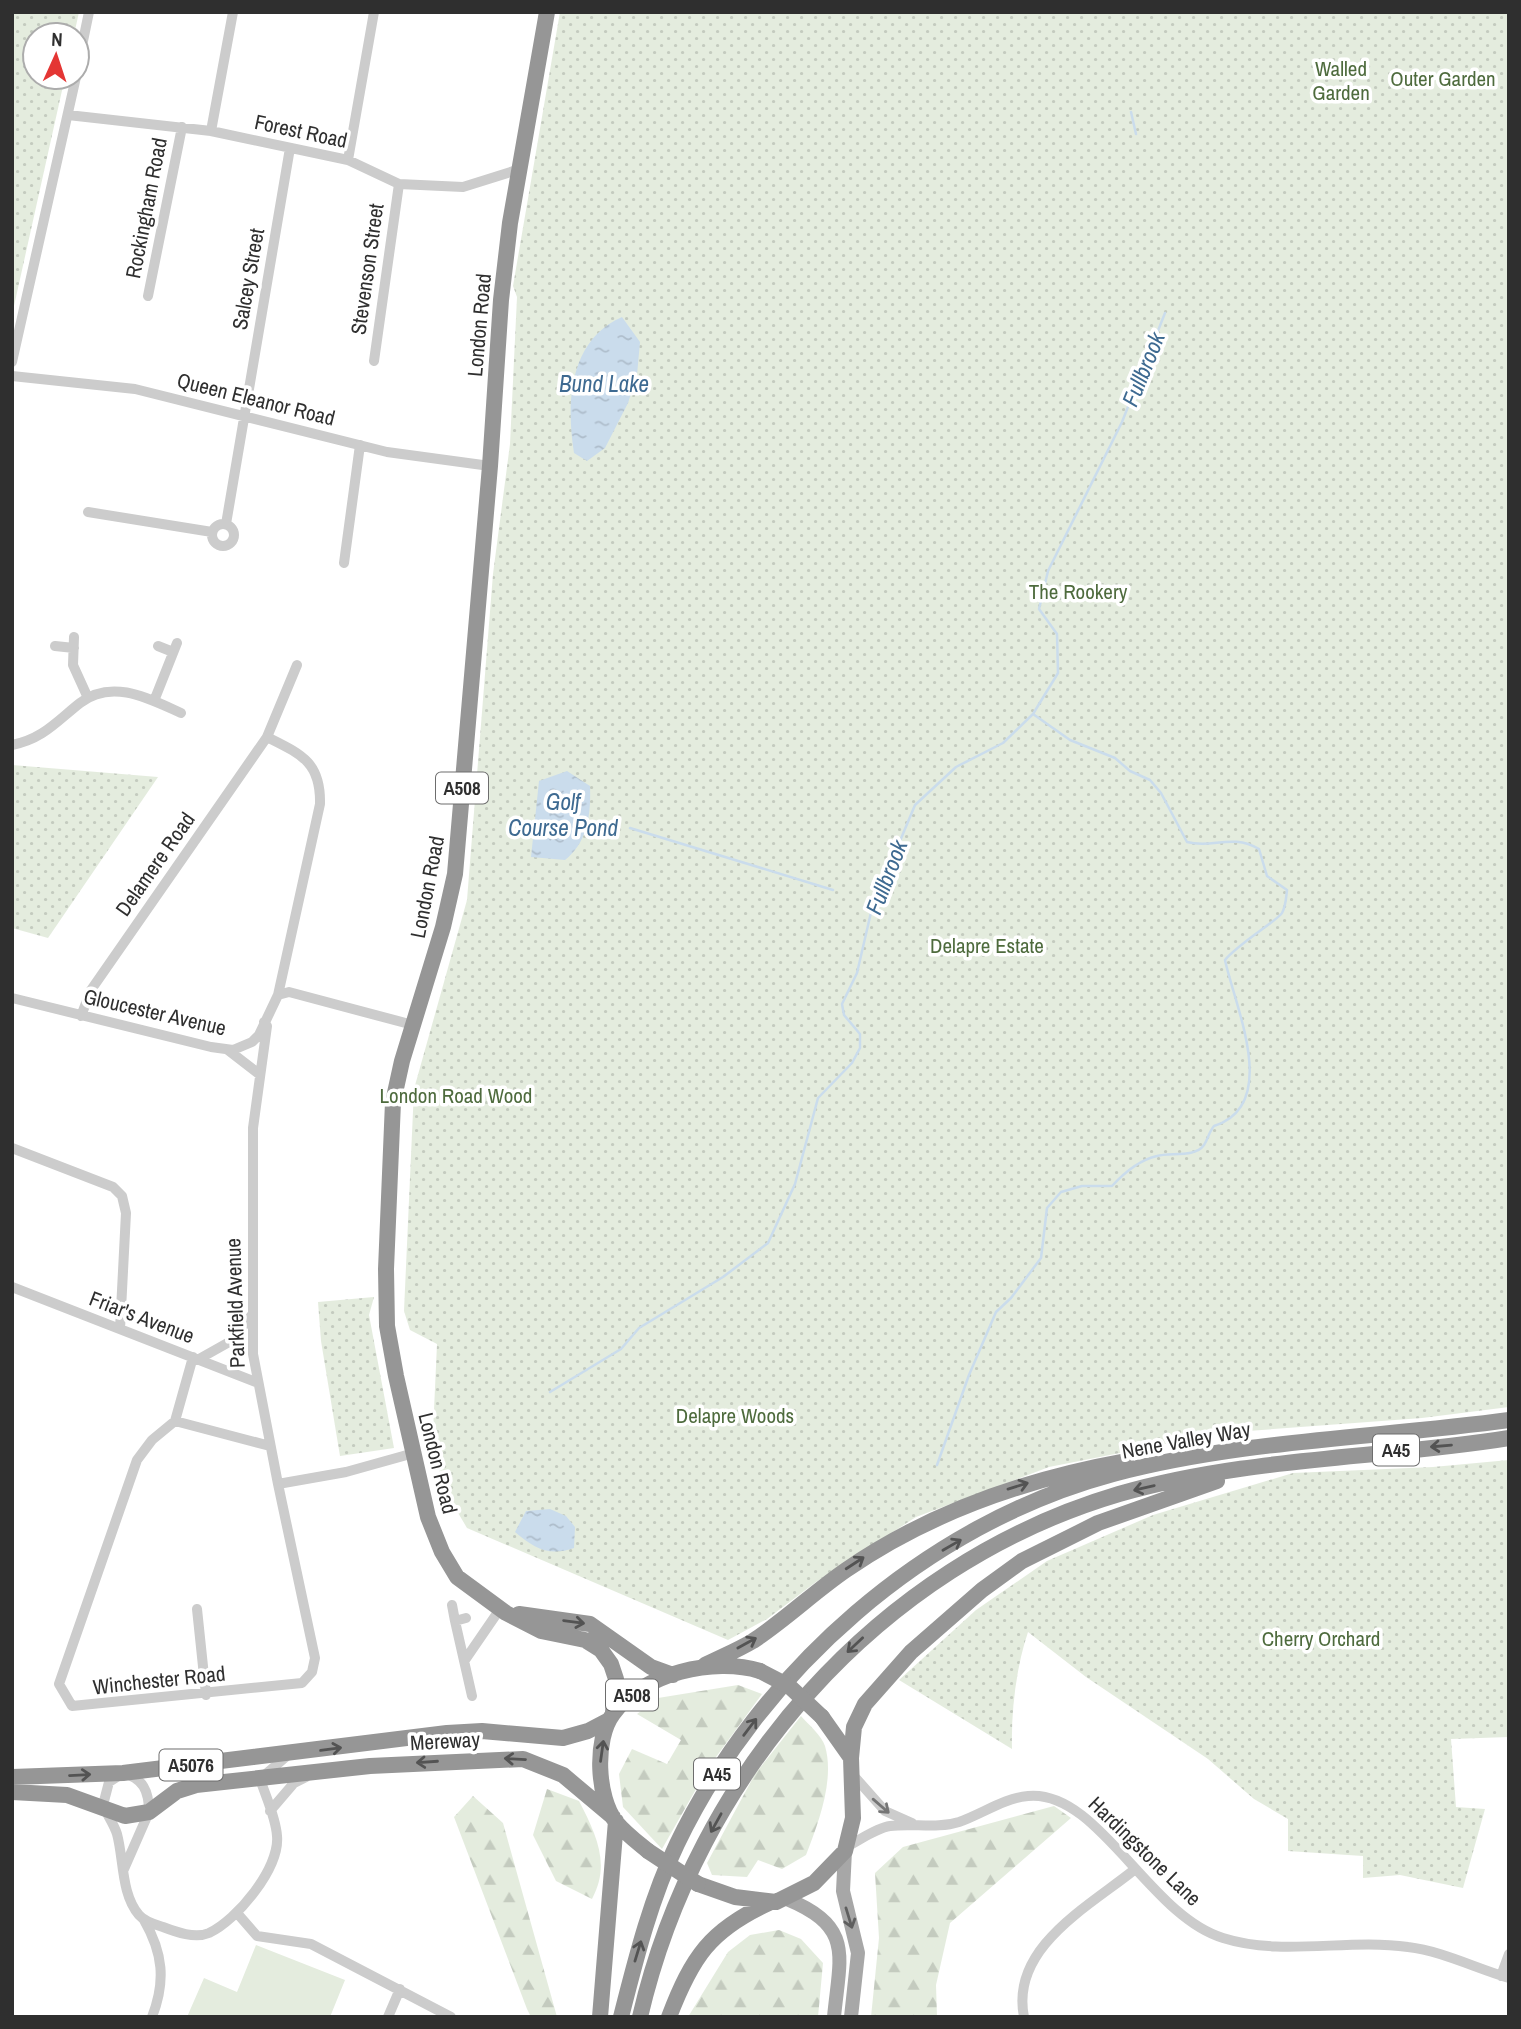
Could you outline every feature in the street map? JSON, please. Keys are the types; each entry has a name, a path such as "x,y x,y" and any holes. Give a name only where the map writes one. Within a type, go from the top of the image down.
{"highway":[{"name":"London Road","path":"547,12 501,300 490,466 455,874 443,928 393,1102 386,1269 387,1326 428,1517 442,1552 457,1577 503,1611 541,1630 585,1640 601,1650 611,1664 616,1679 611,1716"},
{"name":"Nene Valley Way","path":"621,2017 658,1887 677,1843 709,1786 770,1699 820,1646 895,1583 932,1556 1020,1508 1112,1474 1193,1457 1509,1420"},
{"path":"705,1665 757,1637 844,1570 888,1542 952,1510 1011,1488 1059,1474 1182,1451 1269,1439 1366,1438"},
{"name":"Nene Valley Way","path":"640,2017 650,1976 679,1896 737,1784 787,1716 835,1664 908,1601 983,1553 1068,1511 1120,1494 1283,1461 1509,1438"},
{"path":"851,1758 854,1727 865,1704 883,1682 958,1609 1022,1561 1120,1514 1283,1461"},
{"name":"London Road","path":"503,1611 590,1624 651,1667 673,1675"},
{"name":"A508","path":"615,1819 600,1771 600,1754 611,1716 630,1697 673,1675 705,1665 743,1666 760,1671 789,1686 822,1717 851,1758 853,1818 846,1849"},
{"name":"Mereway","path":"12,1777 122,1773 288,1755 447,1732 482,1731 563,1738 588,1731 611,1716"},
{"name":"Mereway","path":"149,1812 165,1798 185,1788 447,1761 523,1759 563,1775 615,1819"},
{"path":"12,1792 67,1795 125,1816 149,1812"},
{"path":"615,1819 648,1851 698,1884 735,1897 769,1903"},
{"path":"600,2017 615,1819"},
{"path":"669,2017 685,1978 719,1931 736,1918 769,1903 787,1899 822,1877 846,1849"}],"main road":[{"path":"846,1849 843,1891 858,1953 851,2017"},
{"path":"787,1899 821,1916 838,1940 840,1952 834,2017"}],"street":[{"path":"211,131 233,12"},
{"path":"348,160 374,12"},
{"path":"12,362 73,91"},
{"name":"Forest Road","path":"68,115 211,131 348,160 399,184 463,187 520,169"},
{"name":"Rockingham Road","path":"148,296 182,127"},
{"name":"Salcey Street","path":"226,524 290,148"},
{"name":"Stevenson Street","path":"374,361 399,184"},
{"name":"Queen Eleanor Road","path":"12,376 135,389 387,452 490,466"},
{"path":"344,563 360,445"},
{"path":"88,512 212,532"},
{"path":"226,524 234,532 231,543 224,546 216,544 212,532 216,526 226,524"},
{"path":"55,646 74,643 73,665 88,698"},
{"path":"154,701 175,648 158,646"},
{"name":"Delamere Road","path":"81,1016 91,990 267,737 297,665"},
{"path":"12,745 26,742 55,727 88,698 118,691 154,701 181,713"},
{"path":"267,737 296,751 315,769 320,785 320,804 278,995 289,992 413,1025"},
{"name":"Gloucester Avenue","path":"12,998 228,1050 252,1042 278,995"},
{"name":"Parkfield Avenue","path":"264,1022 267,1026 254,1128 253,1354 278,1484"},
{"path":"228,1050 259,1074"},
{"path":"12,1148 113,1187 122,1196 126,1213 120,1329"},
{"name":"Friar's Avenue","path":"12,1287 258,1383"},
{"path":"252,1314 231,1341 196,1358 175,1421 270,1446"},
{"name":"Winchester Road","path":"175,1421 152,1440 137,1460 59,1684 67,1701 79,1708 302,1683 312,1672 315,1657 278,1484"},
{"path":"278,1484 346,1472 414,1453"},
{"path":"452,1605 461,1619 472,1696"},
{"path":"197,1609 206,1695"},
{"path":"465,1660 503,1611"},
{"path":"144,1920 196,1936 209,1933 237,1913 263,1880 273,1861 277,1837 260,1780 288,1755"},
{"path":"270,1811 294,1783 326,1772"},
{"path":"124,1870 149,1812 146,1788 133,1776 122,1773 109,1782 103,1805 117,1833 125,1886 136,1912 144,1920 156,1942 163,1970 161,1993 152,2017"},
{"name":"Hardingstone Lane","path":"853,1775 885,1811 917,1825"},
{"name":"Hardingstone Lane","path":"846,1849 887,1826 957,1823 1013,1799 1048,1797 1060,1800 1081,1813 1186,1920 1222,1938 1264,1945 1407,1946 1505,1977"},
{"path":"1024,2017 1023,1982 1036,1954 1057,1932 1134,1870"},
{"path":"237,1913 257,1936 311,1944 451,2017"},
{"path":"1505,1977 1509,1954"},
{"path":"388,2017 400,1989"}],"green space":[{"path":"12,12 79,12 77,21 21,21 21,91 62,91 12,315"},
{"name":"Delapre Estate","path":"560,12 1509,12 1509,1407 1422,1418 1221,1433 1049,1467 916,1517 816,1582 767,1619 728,1640 467,1528 441,1484 433,1432 437,1344 410,1330 404,1311 414,1089 467,900 493,574 510,444 517,297 513,286"},
{"path":"12,765 158,777 48,938 12,928"},
{"path":"374,1297 369,1315 394,1448 340,1456 321,1341 318,1302"},
{"name":"Cherry Orchard","path":"1509,1460 1509,1737 1451,1739 1456,1807 1485,1809 1463,1888 1400,1875 1363,1878 1363,1856 1288,1851 1288,1819 1254,1799 1208,1759 1086,1677 1028,1632 1015,1690 1012,1749 899,1680 976,1610 1047,1561 1153,1515 1293,1473 1433,1467"},
{"path":"738,1685 762,1694 708,1768 662,1849 623,1807 619,1774 632,1749 667,1764 681,1740 637,1714 658,1698"},
{"path":"801,1716 821,1738 828,1759 824,1802 806,1855 782,1869 758,1860 747,1877 712,1875 707,1863 755,1774"},
{"path":"547,1789 579,1801 596,1837 601,1861 598,1886 592,1899 556,1881 533,1835"},
{"path":"473,1796 503,1823 557,2017 531,2017 454,1817"},
{"path":"1054,1806 1071,1818 950,1923 936,1985 937,2017 871,2017 879,1938 875,1873 903,1847"},
{"path":"779,1930 801,1939 823,1963 818,2017 688,2017 728,1952 750,1935"},
{"path":"256,1945 345,1980 330,2017 187,2017 204,1978 237,1992"}],"water":[{"name":"Bund Lake","path":"622,317 640,342 637,375 628,403 605,448 587,461 574,453 571,414 575,375 581,357 591,341 604,327"},
{"name":"Golf Course Pond","path":"567,771 590,786 589,817 583,836 573,853 565,860 531,857 539,781"},
{"path":"550,1509 566,1516 575,1527 574,1548 549,1551 529,1543 515,1532 526,1511"}],"waterway":[{"path":"1131,112 1136,134"},
{"name":"Fullbrook","path":"550,1392 621,1349 639,1328 723,1277 768,1243 795,1184 818,1098 852,1063 860,1048 860,1034 844,1015 842,1004 857,973 872,908 915,805 956,767 1003,743 1033,714 1058,673 1057,634 1039,609 1048,571 1122,422 1165,313"},
{"path":"937,1465 969,1375 996,1312 1011,1298 1041,1258 1047,1208 1061,1192 1082,1186 1112,1186 1144,1161 1162,1155 1195,1152 1204,1145 1214,1126 1234,1115 1245,1098 1250,1077 1248,1053 1244,1028 1225,960 1279,916 1286,899 1287,890 1267,876 1259,849 1240,842 1187,842 1161,793 1150,780 1130,771 1115,758 1070,740 1033,714"},
{"path":"630,828 833,890"}],"park label":[{"name":"Outer Garden","path":"1443,78"},
{"name":"Walled Garden","path":"1341,80"},
{"name":"The Rookery","path":"1078,591"},
{"name":"London Road Wood","path":"456,1095"},
{"name":"Delapre Woods","path":"735,1415"}]}
